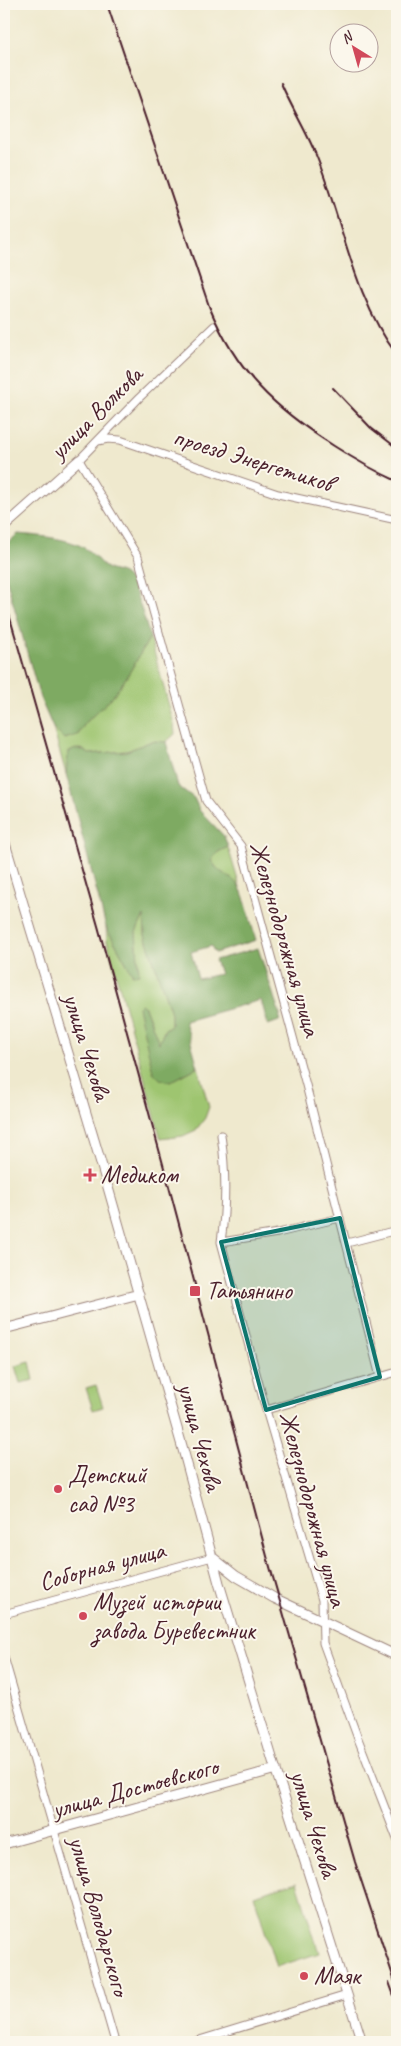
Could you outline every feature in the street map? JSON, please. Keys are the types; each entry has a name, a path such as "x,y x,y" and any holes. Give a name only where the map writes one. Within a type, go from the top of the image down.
{"street":[{"name":"улица Волкова","path":"4,527 79,460 139,398 214,326"},
{"name":"проезд Энергетиков","path":"98,441 108,439 120,440 278,494 397,520"},
{"name":"Железнодорожная улица","path":"79,460 138,557 206,801 241,846 306,1085 380,1377"},
{"name":"улица Чехова","path":"4,840 139,1294 219,1583 362,2042"},
{"name":"Железнодорожная улица","path":"221,1135 224,1180 224,1222 221,1242 266,1410 322,1600 324,1643 357,1736 397,1839"},
{"path":"221,1242 264,1235 340,1218"},
{"path":"347,1243 397,1230"},
{"path":"4,1329 139,1294"},
{"path":"266,1410 397,1372"},
{"path":"212,1557 236,1576 274,1598 397,1656"},
{"name":"Соборная улица","path":"4,1614 212,1557"},
{"path":"219,1583 225,1576 236,1576"},
{"name":"улица Володарского","path":"4,1657 115,2042"},
{"name":"улица Достоевского","path":"4,1844 276,1769"},
{"path":"194,2042 347,1995"}],"highlighted area":[{"path":"340,1218 380,1377 266,1410 221,1242"}],"green space":[{"path":"18,534 57,539 76,544 91,553 103,566 124,574 137,595 150,637 112,697 89,720 78,735 64,739 53,728 40,698 4,571 4,546"},
{"path":"150,637 174,724 175,734 166,742 152,741 127,751 89,754 82,749 68,754 66,774 53,728 64,739 78,735 85,724 117,690"},
{"path":"152,741 166,742 178,786 194,798 200,811 224,836 228,847 218,852 211,860 217,868 239,886 256,940 215,953 211,946 191,952 198,979 220,974 215,960 258,948 280,1015 279,1021 268,1025 261,1000 185,1021 198,1067 170,1082 160,1079 153,1072 138,1007 141,1004 145,1007 159,1043 165,1029 171,1025 171,1013 145,935 144,916 136,932 139,974 133,975 106,927 66,774 68,753 76,749 81,749 89,754 127,751"},
{"path":"228,847 240,887 220,871 211,859 218,852"},
{"path":"144,915 145,935 171,1013 171,1025 165,1029 159,1044 145,1007 170,1082 198,1067 209,1107 205,1118 196,1130 183,1136 161,1139 107,941 106,927 133,975 139,973 136,932"},
{"path":"30,1362 34,1380 20,1383 15,1366"},
{"path":"96,1385 103,1407 93,1410 86,1388"},
{"path":"297,1882 319,1953 276,1967 254,1895"}],"railway":[{"path":"107,4 209,306 231,350 259,387 293,417 349,456 397,481"},
{"path":"281,83 316,155 359,284 382,332 397,355"},
{"path":"333,388 371,428 397,448"},
{"path":"4,597 98,926 268,1560 355,1862 397,1988"},
{"path":"389,1982 397,2004"}],"place":[{"name":"Медиком","path":"90,1175"},
{"name":"Татьянино","path":"195,1291"},
{"name":"Детский сад №3","path":"58,1489"},
{"name":"Музей истории завода Буревестник","path":"83,1616"},
{"name":"Маяк","path":"304,1976"}]}
